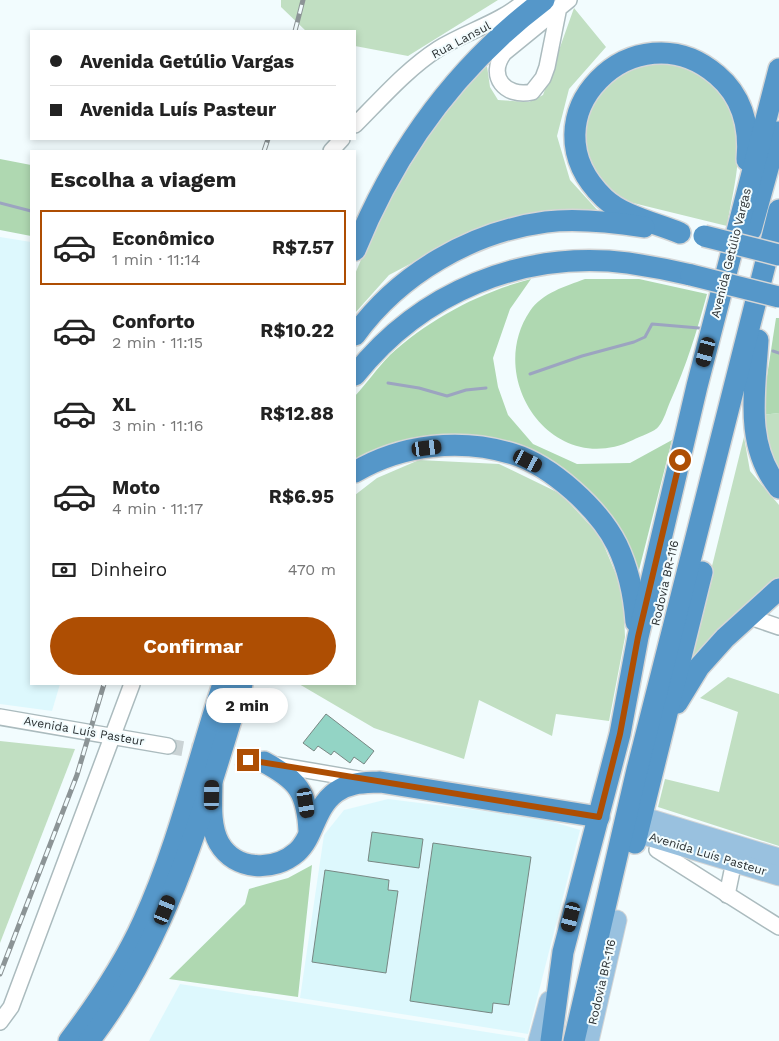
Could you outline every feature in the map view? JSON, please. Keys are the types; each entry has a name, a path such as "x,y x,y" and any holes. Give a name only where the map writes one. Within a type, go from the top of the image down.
{"highway":[{"path":"356,248 373,206 412,139 436,105 490,46 557,2"},
{"path":"680,233 625,211 605,199 582,169 576,155 574,128 577,112 584,96 597,80 612,67 658,52 690,58 709,68 725,81 739,102 746,123 754,192"},
{"name":"Avenida Getúlio Vargas","path":"551,1041 562,952 620,734 638,637 697,386 754,192 778,72"},
{"name":"Rodovia BR-116","path":"556,1041 610,820 754,192 779,126"},
{"name":"Rodovia BR-116","path":"574,1041 637,770 779,210"},
{"path":"356,334 376,309 414,275 460,248 520,226 577,220 611,222 704,236 779,253"},
{"name":"Rodovia BR-116","path":"616,920 668,716 779,253"},
{"path":"356,374 390,337 416,316 446,297 501,273 553,262 602,261 628,263 692,275 779,297"},
{"path":"758,340 754,417 756,441 763,466 779,488"},
{"path":"356,471 374,461 410,450 444,446 477,447 514,454 541,468 568,486 587,505 605,526 616,544 627,568 634,595 638,637"},
{"path":"668,716 699,667 746,616 779,589"},
{"path":"69,1041 119,967 143,923 162,876 193,784 222,685"},
{"path":"88,1041 102,1024 137,967 159,926 178,879 242,685"},
{"path":"256,761 283,772 298,785 306,803 309,831"},
{"path":"212,779 214,827 220,844 240,862 253,866 272,866 284,861 303,845 325,803 336,792 356,783 380,782 599,817"},
{"path":"587,985 616,920"}],"main road":[{"name":"Avenida Luís Pasteur","path":"640,824 736,854 779,876"},
{"name":"Avenida Luís Pasteur","path":"736,854 779,858"},
{"name":"Rodovia BR-116","path":"589,1041 616,920"},
{"path":"538,1041 562,952"}],"street":[{"name":"Rua Lansul","path":"356,124 415,67 438,49 492,23 526,0"},
{"path":"557,2 543,78 532,92 517,93 508,90 500,84 496,75 499,60 557,2"},
{"path":"332,150 341,140"},
{"path":"746,616 779,627"},
{"path":"0,1022 11,1007 132,685"},
{"name":"Avenida Luís Pasteur","path":"0,717 168,746"},
{"path":"256,761 380,782"},
{"path":"657,850 779,927"},
{"path":"727,895 736,854"}],"shaded area":[{"path":"0,237 30,242 30,685 60,685 52,711 0,704"},
{"path":"388,799 540,818 580,830 528,1034 300,998 324,835 344,810"},
{"path":"180,984 525,1038 525,1041 149,1041"}],"green space":[{"path":"281,0 498,0 408,56 356,46 356,30 305,30 281,7"},
{"path":"574,8 606,47 569,89 557,136 570,180 600,213 562,210 475,230 389,275 356,312 356,272 382,210 452,99 487,66 490,87 498,100 529,102 543,95"},
{"path":"664,59 691,68 704,75 720,92 732,115 738,146 738,162 727,226 625,201 607,190 588,170 580,128 586,104 618,69"},
{"path":"0,159 30,165 30,236 0,230"},
{"path":"531,279 510,309 493,358 498,387 508,415 533,444 577,464 630,463 672,440 637,578 607,510 575,479 480,438 356,465 356,395 390,355 421,330 456,308 493,291"},
{"path":"585,279 639,279 707,294 686,362 661,424 654,430 633,440 604,448 577,446 553,434 534,416 521,392 515,365 518,338 530,311 541,299 570,284"},
{"path":"776,318 779,318 779,413 761,415"},
{"path":"779,413 779,478 767,457 761,415"},
{"path":"744,437 750,471 779,505 779,580 686,671"},
{"path":"419,460 499,464 561,494 600,536 623,591 625,637 609,721 556,714 552,736 479,700 464,759 374,728 301,685 356,685 356,494 377,478"},
{"path":"728,677 779,694 779,846 658,807 665,779 719,792 738,712 700,698"},
{"path":"0,741 75,749 0,943"},
{"path":"312,865 298,997 169,979 245,904 249,889 288,878"}],"building":[{"path":"326,714 374,751 364,764 354,757 350,763 334,751 331,755 318,746 314,751 303,743"},
{"path":"372,832 423,839 419,868 368,861"},
{"path":"433,843 531,857 509,1005 493,1003 492,1013 410,1001"},
{"path":"325,870 389,880 388,890 398,891 386,973 312,962"}],"waterway":[{"path":"0,203 30,211"},
{"path":"530,374 582,356 634,342 645,337 652,324 699,328"},
{"path":"773,351 779,353"},
{"path":"388,383 419,388 447,396 466,390 486,388"}],"tunnel":[{"path":"168,746 248,760"}],"railway":[{"path":"295,30 303,0"},
{"path":"264,150 268,140"},
{"path":"0,974 77,775 104,685"}],"route":[{"path":"248,760 599,817 620,734 638,637 680,460"}]}
